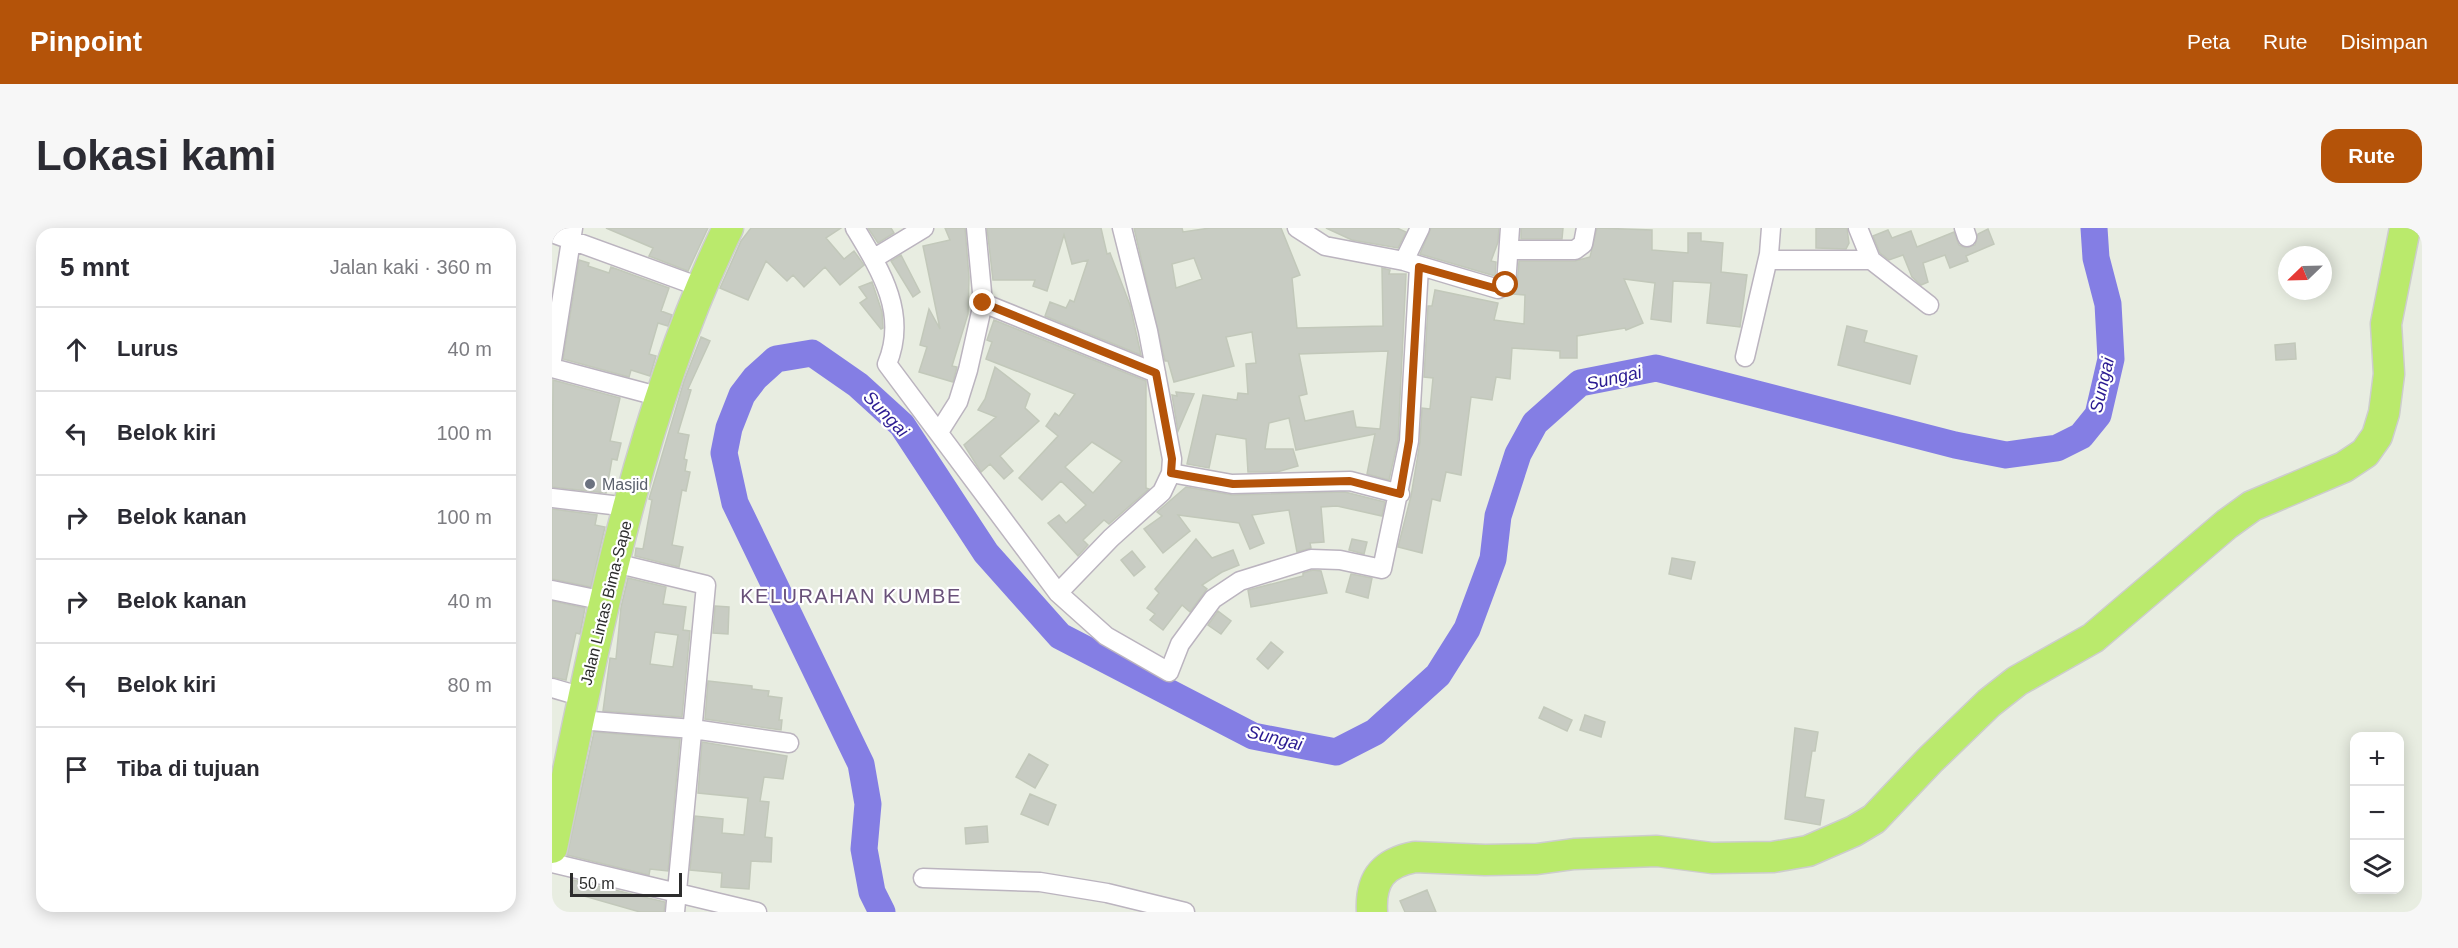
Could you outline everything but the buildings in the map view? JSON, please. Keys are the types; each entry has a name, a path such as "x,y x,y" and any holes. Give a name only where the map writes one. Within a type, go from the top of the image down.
{"highway":[{"name":"Jalan Lintas Bima-Sape","path":"552,849 605,601 629,507 661,397 700,287 728,228"},
{"path":"1372,912 1374,883 1390,866 1400,860 1415,857 1536,859 1574,854 1657,851 1712,858 1773,856 1808,851 1854,831 1874,819 1930,760 1989,704 2017,681 2093,638 2227,524 2252,506 2344,467 2365,453 2378,436 2384,413 2389,374 2386,324 2405,228"}],"street":[{"path":"855,228 884,280 896,317 895,346 888,364 990,505 1058,593 1106,636 1169,672 1180,644 1208,605 1225,588 1240,581 1311,559 1340,560 1382,569 1400,494 1409,441 1411,264 1420,228"},
{"path":"873,259 924,228"},
{"path":"939,432 958,402 968,370 983,303 976,228"},
{"path":"1058,593 1111,538 1162,492 1171,473 1172,459 1156,373 1122,228"},
{"path":"1297,228 1411,264 1503,289 1506,285 1510,228"},
{"path":"1509,250 1580,249 1586,228"},
{"path":"1745,357 1768,260 1771,228"},
{"path":"1857,228 1871,260 1929,305"},
{"path":"552,233 571,235 700,287"},
{"path":"552,360 571,235"},
{"path":"1768,260 1871,260"},
{"path":"983,303 1156,373"},
{"path":"552,368 661,397"},
{"path":"1171,473 1233,484 1350,481 1400,494"},
{"path":"552,498 629,507"},
{"path":"615,563 706,585 675,912"},
{"path":"552,590 605,601"},
{"path":"552,688 581,708 693,729 789,743"},
{"path":"552,849 677,892 757,912"},
{"path":"923,878 1040,882 1107,893 1185,912"}],"waterway":[{"name":"Sungai","path":"882,912 872,892 864,849 868,804 861,764 735,503 724,453 729,428 742,395 755,378 776,359 812,353 858,385 902,425 986,553 1060,636 1253,736 1336,752 1375,732 1438,675 1467,629 1493,559 1498,516 1518,454 1535,423 1580,383 1656,368 1955,445 2006,455 2057,448 2081,436 2098,415 2111,359 2108,304 2096,258 2094,228"}],"place":[{"name":"Masjid","path":"590,484"}],"district":[{"name":"KELURAHAN KUMBE","path":"851,596"}],"route":[{"path":"983,303 1156,373 1172,459 1171,473 1233,484 1350,481 1400,494 1409,441 1419,267 1498,289 1503,289 1506,285"}]}
